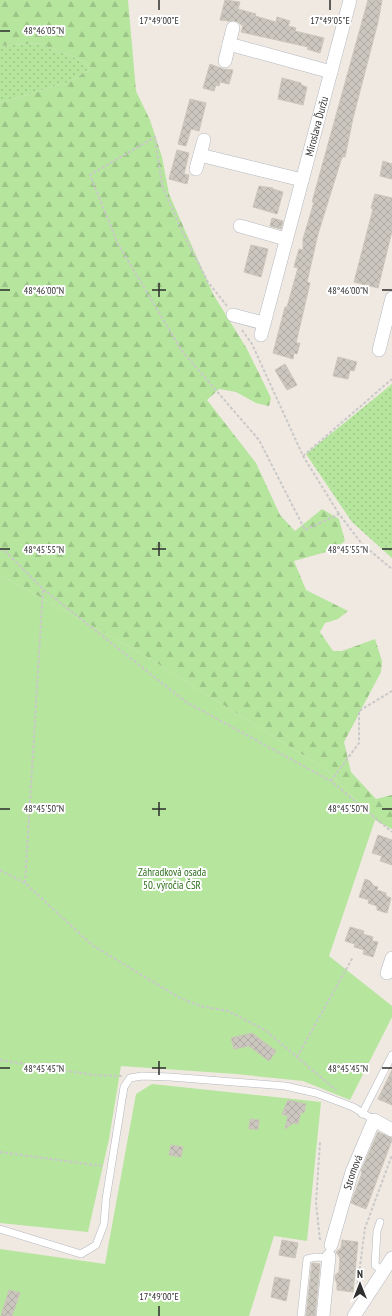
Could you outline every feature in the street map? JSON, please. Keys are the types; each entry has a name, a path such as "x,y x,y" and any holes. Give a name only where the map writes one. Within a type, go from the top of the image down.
{"street":[{"name":"Miroslava Ďuržu","path":"234,315 262,329 350,0"},
{"path":"225,60 233,28"},
{"path":"229,44 331,72"},
{"path":"196,169 204,140"},
{"path":"200,155 302,180"},
{"path":"240,226 286,239"},
{"path":"379,350 392,298"},
{"path":"387,973 392,958"},
{"path":"368,1117 392,1130"},
{"name":"Stromová","path":"323,1316 329,1254 368,1117"},
{"path":"354,1316 392,1258"}],"lane":[{"path":"0,1229 81,1254 96,1245 104,1224 106,1199 124,1087 130,1078 142,1076 170,1077 285,1086 316,1093 353,1107 368,1117 392,1055"},
{"path":"380,1222 377,1231 375,1265 383,1272"},
{"path":"301,1316 307,1259 329,1254"}],"path":[{"path":"339,514 305,530 259,440 182,351 118,244 90,175 155,137 162,185 183,233 208,282 234,315 252,344 303,456 339,514 362,544 392,570"},
{"path":"303,456 392,379"},
{"path":"0,550 6,552 43,589 186,702 331,781 392,832"},
{"path":"25,883 43,589"},
{"path":"331,781 359,743 359,711 392,691"},
{"path":"0,870 25,883 92,945 180,998 200,1006 228,1011 265,1030 341,1094 353,1107"},
{"path":"296,1057 354,957"},
{"path":"0,1060 93,1075 120,1075"},
{"path":"320,1142 316,1202 318,1235 329,1254"},
{"path":"0,1152 105,1166"}],"green space":[{"path":"0,0 128,0 136,91 150,120 162,157 169,194 213,294 247,349 271,398 269,406 256,403 236,392 219,389 207,400 256,463 280,515 295,531 322,509 339,519 345,541 333,550 294,561 306,590 348,611 338,619 325,623 320,632 333,651 342,651 375,639 382,661 381,672 344,742 351,772 376,799 392,795 392,829 375,820 327,770 139,652 0,575 0,103 66,83 91,69 83,61 39,43 0,46"},
{"path":"39,43 83,61 91,69 66,83 0,103 0,46"},
{"path":"392,384 392,558 352,522 306,454"},
{"name":"Záhradková osada 50. výročia ČSR","path":"0,575 139,652 327,770 375,820 329,956 392,1006 392,1017 350,1100 303,1081 236,1074 121,1066 109,1139 88,1232 0,1223"},
{"path":"152,1084 321,1102 307,1241 274,1236 249,1316 0,1316 0,1249 105,1264 136,1094"}],"building":[{"path":"225,0 240,2 238,9 256,14 255,16 276,22 277,17 290,21 288,26 296,28 295,31 324,38 320,53 307,49 308,47 241,32 243,26 238,22 220,20"},
{"path":"368,0 382,0 378,22 353,118 345,157 342,157 318,234 307,282 310,283 296,343 300,343 297,354 294,353 293,359 273,353 285,307 287,307 298,268 294,267 299,249 303,250 303,239 314,202 312,202"},
{"path":"210,64 223,69 233,70 229,84 220,82 219,86 216,85 214,91 203,88"},
{"path":"282,78 301,83 301,85 307,87 303,105 278,99"},
{"path":"190,99 206,103 199,131 191,129 186,146 178,144"},
{"path":"177,150 189,153 184,174 189,175 187,184 169,179"},
{"path":"383,161 392,164 392,179 380,176"},
{"path":"259,186 273,188 283,192 277,214 253,207"},
{"path":"375,194 392,198 392,231 378,288 354,282 373,209 371,208"},
{"path":"272,218 283,221 281,229 270,226"},
{"path":"251,245 268,249 261,277 244,272"},
{"path":"338,357 357,362 354,371 350,370 348,379 333,376"},
{"path":"285,364 297,385 287,390 275,370"},
{"path":"378,835 392,840 392,865 380,861 382,856 372,853"},
{"path":"365,879 370,881 374,886 378,887 377,890 386,893 386,896 391,898 387,913 377,910 377,906 368,903 369,900 359,897"},
{"path":"350,927 364,931 363,934 373,937 372,941 378,942 373,957 363,954 364,950 354,947 355,944 345,941"},
{"path":"252,1033 276,1051 269,1061 249,1046 234,1049 231,1038"},
{"path":"392,1070 392,1105 378,1099"},
{"path":"288,1100 306,1104 304,1113 301,1112 298,1124 293,1123 285,1129 288,1116 282,1114"},
{"path":"250,1119 259,1120 258,1129 249,1129"},
{"path":"378,1132 392,1138 392,1140 366,1209 351,1203 362,1173 361,1171"},
{"path":"171,1145 183,1147 181,1157 169,1155"},
{"path":"282,1240 298,1243 295,1258 279,1255"},
{"path":"342,1240 358,1242 353,1292 337,1290 335,1275 339,1272 340,1258 336,1252 341,1248"},
{"path":"312,1263 320,1264 315,1316 306,1316"},
{"path":"275,1277 290,1280 286,1301 271,1297"},
{"path":"9,1290 20,1293 12,1316 1,1316"}]}
